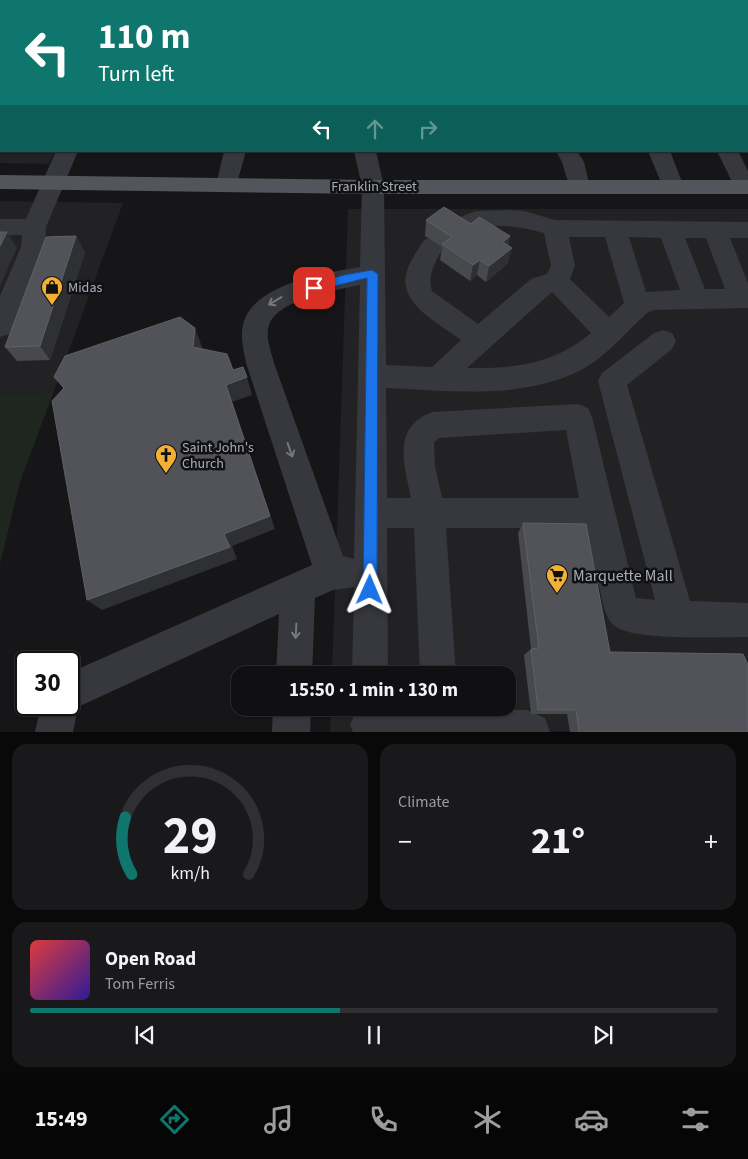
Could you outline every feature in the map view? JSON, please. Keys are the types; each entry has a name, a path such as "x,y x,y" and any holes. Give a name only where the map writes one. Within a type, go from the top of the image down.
{"main road":[{"name":"Franklin Street","path":"0,182 373,187 746,187"}],"street":[{"path":"0,327 33,247 34,227 67,152"},
{"path":"227,185 235,152"},
{"path":"368,152 373,187 370,666"},
{"path":"567,152 573,162 579,187"},
{"path":"659,152 674,187"},
{"path":"728,152 746,187"},
{"path":"455,228 476,219 509,218 524,219 555,228 748,230"},
{"path":"0,227 34,227"},
{"path":"555,228 563,266 556,282"},
{"path":"669,228 696,299"},
{"path":"614,229 638,306"},
{"path":"371,376 497,379 552,371 572,362 638,306 650,300 745,298 715,230"},
{"path":"432,246 418,273 416,281 418,289 423,298 479,339"},
{"path":"332,573 260,364 254,340 257,322 265,307 284,296 344,279 372,274"},
{"path":"556,282 607,332"},
{"path":"439,378 479,339 540,286 556,282"},
{"path":"663,341 612,381 677,618"},
{"path":"437,666 428,512 420,466 418,437 432,425 578,417 598,513 621,608 629,615 637,617 748,620"},
{"path":"371,513 598,513"},
{"path":"80,687 332,573 370,572"},
{"path":"294,666 298,588"},
{"path":"54,732 58,716"},
{"path":"291,732 292,716"},
{"path":"369,721 527,729 531,732"}],"shaded area":[{"path":"0,152 55,152 49,164 0,163"},
{"path":"0,201 123,203 54,391 0,395"},
{"name":"Marquette Mall","path":"348,209 748,209 748,731 330,732 331,716 516,716 516,666 332,666"},
{"path":"54,391 20,482 0,564 0,395"}],"building":[{"path":"444,207 471,224 479,217 510,236 503,242 512,248 489,266 480,260 473,265 442,244 452,237 426,220"},
{"path":"0,232 7,232 0,246"},
{"path":"76,236 40,346 5,347 46,237"},
{"name":"Saint John's Church","path":"180,317 195,328 193,347 227,354 233,370 243,367 247,377 226,385 270,516 224,534 230,547 87,600 52,401 64,388 54,377 65,356"},
{"name":"Marquette Mall","path":"523,523 586,524 610,652 743,654 748,665 748,732 579,732 576,710 538,710 531,649 539,648"}],"place":[{"name":"Midas","path":"52,306"},
{"name":"Saint John's Church","path":"166,474"},
{"name":"Marquette Mall","path":"557,594"}],"route":[{"path":"314,288 344,279 372,274 370,590"}]}
